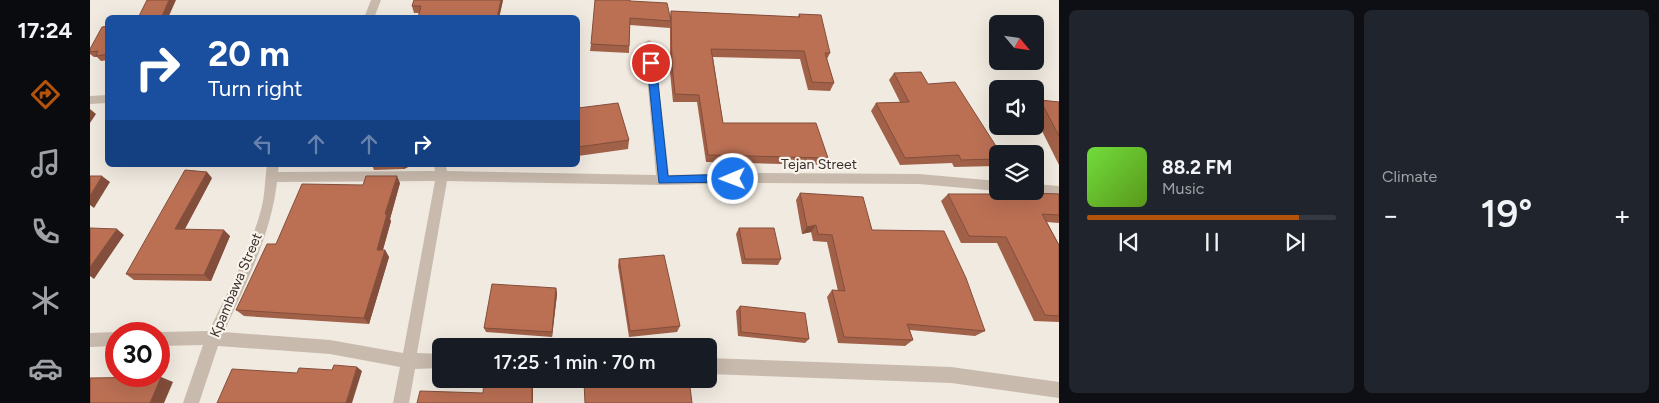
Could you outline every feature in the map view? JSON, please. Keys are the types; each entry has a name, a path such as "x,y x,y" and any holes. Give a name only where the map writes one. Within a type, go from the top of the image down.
{"street":[{"path":"370,15 376,0"},
{"path":"649,43 663,180"},
{"path":"90,100 105,100"},
{"path":"401,403 441,170"},
{"name":"Tejan Street","path":"271,171 441,170 663,180 751,178 919,179 989,185"},
{"name":"Kpambawa Street","path":"191,403 213,338 250,260 268,206 271,171"},
{"path":"1044,190 1059,191"},
{"path":"170,338 213,338 330,347 408,360 432,361"},
{"path":"90,340 105,339"},
{"path":"717,366 951,375 1059,390"}],"building":[{"path":"147,0 169,0 162,15 140,15"},
{"path":"414,0 501,0 498,15 419,15 421,6 412,6"},
{"path":"595,0 667,3 671,21 630,18 629,46 591,44"},
{"path":"671,11 800,17 799,14 821,15 830,53 825,53 834,83 812,82 804,51 711,49 723,123 816,123 828,158 708,155 699,95 675,94 672,65"},
{"path":"105,26 105,54 96,56 98,51 90,52 90,49 102,27"},
{"path":"921,72 928,84 955,82 995,145 989,145 989,159 961,160 959,155 905,158 876,103 909,102 894,73"},
{"path":"1044,100 1059,102 1059,136 1044,108"},
{"path":"618,103 629,140 580,147 580,108"},
{"path":"185,170 207,172 175,229 224,230 204,275 126,274"},
{"path":"90,176 102,176 90,196"},
{"path":"366,176 397,176 385,214 387,214 377,250 385,250 364,318 236,310 267,244 276,244 302,184 363,185"},
{"path":"800,193 863,197 872,230 944,231 966,278 985,331 907,324 913,340 844,337 832,290 845,291 832,235 818,234 816,225 807,227"},
{"path":"1044,193 1059,194 1059,215 1042,214 1059,245 1059,316 1045,315 1006,237 969,236 948,194 989,194 989,200 1044,200"},
{"path":"90,228 117,229 90,267"},
{"path":"739,228 774,228 781,259 745,259"},
{"path":"664,255 680,326 630,331 619,259"},
{"path":"492,284 556,288 552,332 484,328"},
{"path":"740,306 805,313 809,339 741,332"},
{"path":"334,365 357,367 346,403 217,403 232,369 297,373 299,368 332,370"},
{"path":"90,378 105,378 105,387 157,387 150,403 90,403"},
{"path":"483,388 532,388 532,403 417,403 420,391 483,393"},
{"path":"584,388 690,388 692,403 585,403"}],"route":[{"path":"651,63 663,180 733,179"}]}
